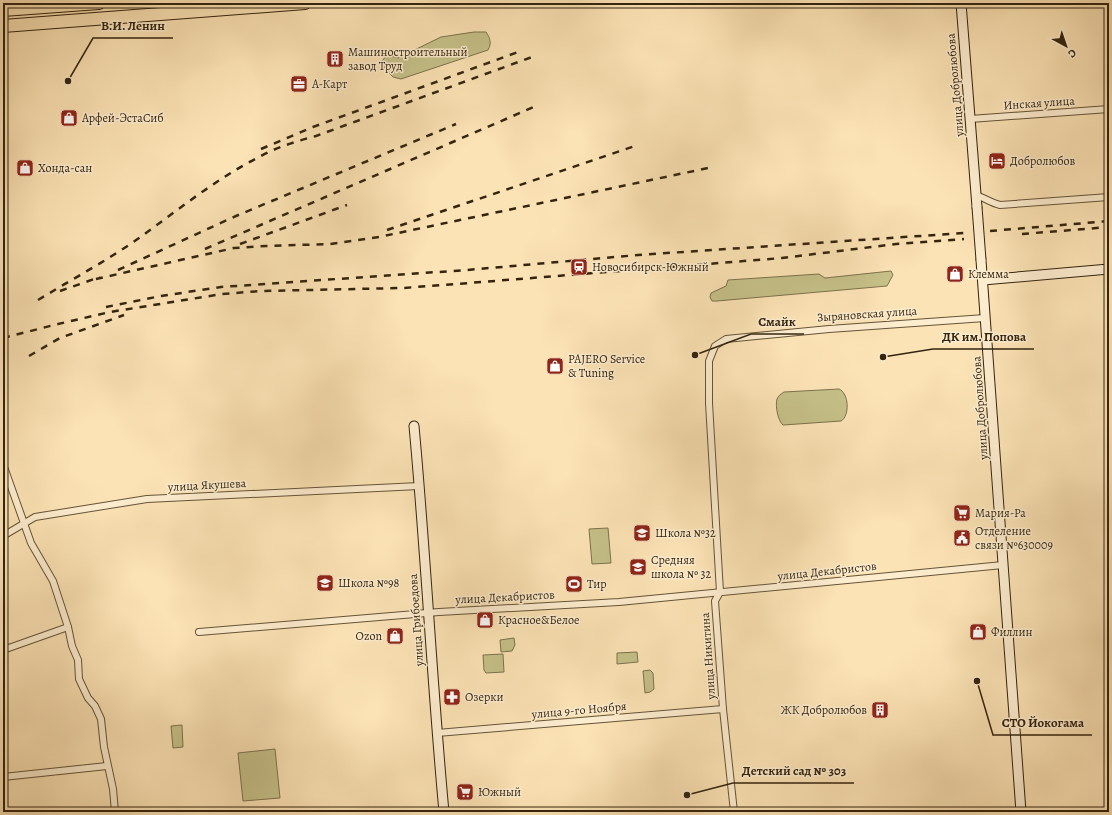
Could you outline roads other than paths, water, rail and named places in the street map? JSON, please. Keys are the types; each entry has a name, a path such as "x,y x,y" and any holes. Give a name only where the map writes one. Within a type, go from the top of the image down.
{"highway":[{"path":"3,10 99,3"},
{"path":"3,26 306,3"}],"main road":[{"name":"улица Добролюбова","path":"961,3 983,280 1021,812"},
{"path":"983,280 1109,269"},
{"name":"улица Грибоедова","path":"414,426 444,812"}],"street":[{"name":"Инская улица","path":"970,119 1109,109"},
{"path":"976,195 991,203 1000,205 1109,198"},
{"name":"Зыряновская улица","path":"726,339 829,329 985,318"},
{"name":"улица Никитина","path":"726,339 715,346 709,361 708,403 720,592 715,601 723,709 734,812"},
{"path":"3,464 31,543 53,581 68,627 72,646 78,660 79,679 88,698 95,706 101,719 115,812"},
{"name":"улица Якушева","path":"3,536 24,522 35,517 147,499 419,486"},
{"name":"улица Декабристов","path":"199,632 428,612 619,602 1003,565"},
{"path":"3,650 68,627"},
{"name":"улица 9-го Ноября","path":"437,733 723,709"},
{"path":"3,777 107,766"}],"railway":[{"path":"261,149 313,127 518,52"},
{"path":"38,300 120,251 215,183 266,153 532,57"},
{"path":"205,249 536,106"},
{"path":"118,270 236,216 456,124"},
{"path":"387,230 635,146"},
{"path":"96,279 234,248 330,244 379,237 713,167"},
{"path":"240,244 347,205"},
{"path":"990,231 1109,221"},
{"path":"1022,234 1109,227"},
{"path":"106,307 161,296 221,287 467,270 638,255 964,233"},
{"path":"3,338 110,312 222,294 261,291 403,288 782,258 896,244 964,239"},
{"path":"60,291 100,277"},
{"path":"29,356 60,338 124,315"}],"place":[{"name":"Машиностроительный завод Труд","path":"335,59"},
{"name":"В.И. Ленин","path":"68,81"},
{"name":"А-Карт","path":"299,84"},
{"name":"Арфей-ЭстаСиб","path":"69,118"},
{"name":"Добролюбов","path":"997,161"},
{"name":"Хонда-сан","path":"25,168"},
{"name":"Новосибирск-Южный","path":"579,267"},
{"name":"Клемма","path":"955,274"},
{"name":"Смайк","path":"695,355"},
{"name":"ДК им. Попова","path":"883,357"},
{"name":"PAJERO Service & Tuning","path":"555,366"},
{"name":"Мария-Ра","path":"962,513"},
{"name":"Школа №32","path":"642,533"},
{"name":"Отделение связи №630009","path":"962,538"},
{"name":"Средняя школа № 32","path":"638,567"},
{"name":"Школа №98","path":"325,583"},
{"name":"Тир","path":"574,584"},
{"name":"Красное&Белое","path":"485,620"},
{"name":"Филлин","path":"978,632"},
{"name":"Ozon","path":"395,636"},
{"name":"СТО Йокогама","path":"977,681"},
{"name":"Озерки","path":"452,697"},
{"name":"ЖК Добролюбов","path":"880,710"},
{"name":"Южный","path":"465,792"},
{"name":"Детский сад № 303","path":"687,795"}]}
